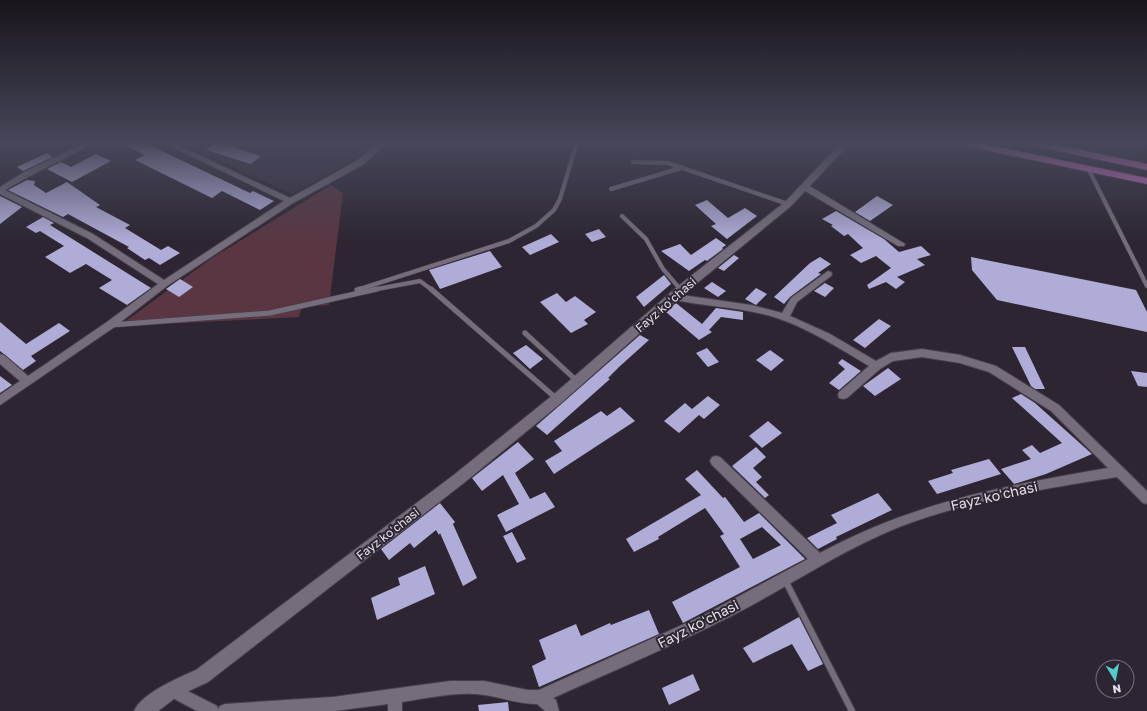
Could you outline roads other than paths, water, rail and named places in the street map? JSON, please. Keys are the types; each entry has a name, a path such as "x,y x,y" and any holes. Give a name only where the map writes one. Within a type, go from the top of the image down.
{"highway":[{"path":"1121,175 1147,181"}],"street":[{"path":"0,190 25,175"},
{"path":"237,175 290,201"},
{"path":"0,401 110,325 164,284 290,201 337,175"},
{"name":"Fayz koʻchasi","path":"143,711 172,690 202,676 460,478 557,399 678,293 788,204 816,175"},
{"path":"805,187 901,244"},
{"path":"0,190 90,236 164,284"},
{"path":"784,318 794,300 828,274"},
{"path":"678,293 774,314 807,327 842,345 876,366"},
{"path":"842,395 876,366 891,357 922,352 960,359 992,369 1055,408 1147,499"},
{"path":"0,358 28,382"},
{"path":"716,461 818,560"},
{"name":"Fayz koʻchasi","path":"225,711 333,704 395,704 450,688 484,688 528,697 539,697 647,650 734,607 818,560 898,522 952,505 1011,490 1119,471"},
{"path":"172,690 212,711"},
{"path":"539,697 551,705 552,711"}],"lane":[{"path":"351,292 509,241 524,234 552,212 558,204 567,175"},
{"path":"611,189 657,175"},
{"path":"702,175 788,204"},
{"path":"1092,175 1147,286"},
{"path":"622,216 646,240 678,293"},
{"path":"110,325 270,313 407,282 420,281 429,287 557,399"},
{"path":"525,332 578,381"},
{"path":"784,578 852,711"}]}
